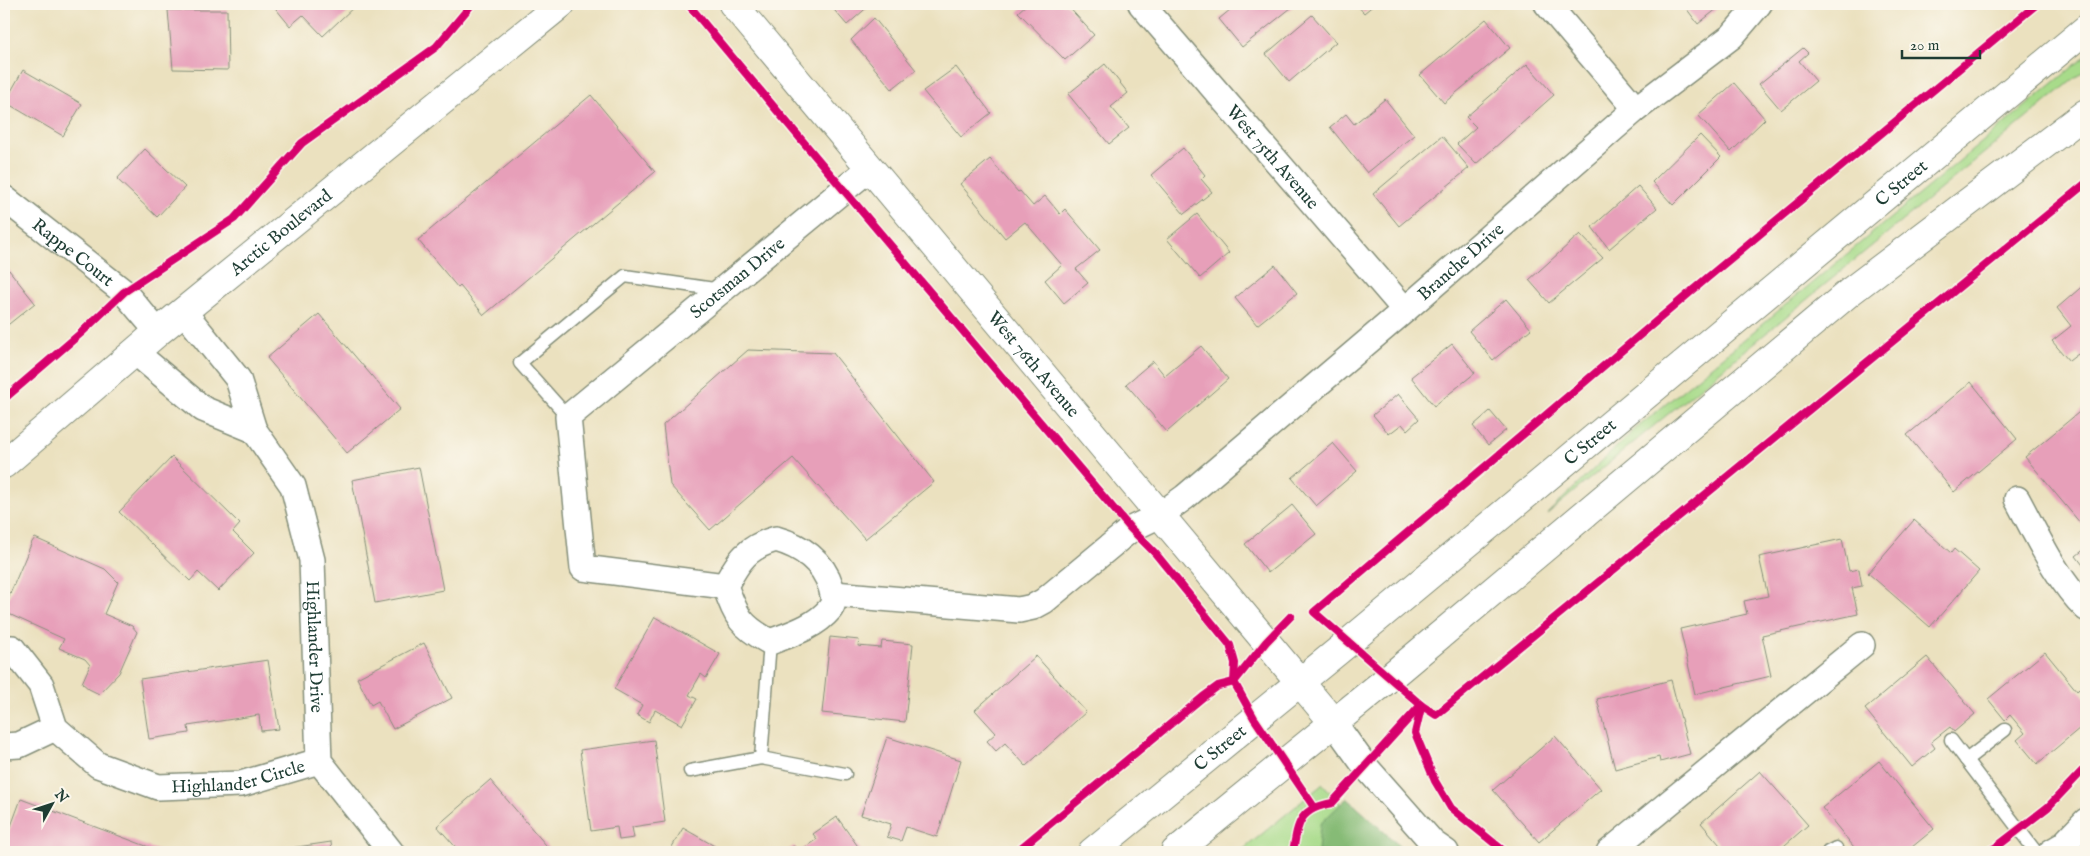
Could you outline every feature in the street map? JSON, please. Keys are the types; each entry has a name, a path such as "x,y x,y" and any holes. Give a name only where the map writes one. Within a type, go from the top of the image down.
{"main road":[{"name":"Arctic Boulevard","path":"4,464 158,332 561,4"},
{"name":"West 76th Avenue","path":"733,4 1334,723"},
{"name":"C Street","path":"1092,852 2086,29"},
{"path":"1175,852 1334,723 1851,292 2086,113"}],"street":[{"name":"West 75th Avenue","path":"1142,4 1405,310"},
{"path":"1547,4 1636,109"},
{"name":"Branche Drive","path":"834,594 1019,610 1033,607 1044,601 1131,529 1160,516 1185,498 1636,109 1732,36 1759,4"},
{"name":"Scotsman Drive","path":"568,417 606,388 870,168"},
{"name":"Rappe Court","path":"4,198 124,292 158,332"},
{"name":"Highlander Drive","path":"184,312 238,379 254,430 293,486 312,560 319,761"},
{"path":"135,352 203,409 254,430"},
{"path":"568,417 583,568 725,586"},
{"path":"2017,499 2044,549 2076,598 2086,608"},
{"path":"776,539 793,544 813,558 828,575 834,594 831,608 819,619 802,630 770,642 750,631 735,613 725,586 732,572 750,549 776,539"},
{"path":"1609,852 1862,645"},
{"path":"4,648 12,648 41,685 55,728 19,746 4,746"},
{"path":"1334,723 1371,773 1433,843 1446,852"},
{"name":"Highlander Circle","path":"55,728 98,765 158,787 241,784 319,761"},
{"path":"319,761 391,852"},
{"path":"2051,852 2063,845 2086,821"}],"lane":[{"path":"568,417 520,363 625,276 724,290"},
{"path":"761,758 770,642"},
{"path":"1966,760 2006,730"},
{"path":"1950,740 2036,852"},
{"path":"690,771 761,758 845,774"}],"green space":[{"path":"2086,56 2086,69 1547,514 1632,432"},
{"path":"1323,784 1384,852 1240,852"},
{"path":"1347,798 1406,852 1318,852 1320,824"}],"building":[{"path":"272,4 356,5 323,36 303,15 290,26"},
{"path":"829,4 871,4 847,25"},
{"path":"1027,4 1066,4 1094,35 1065,60 1018,12"},
{"path":"1237,4 1296,4 1242,47 1219,19"},
{"path":"1356,4 1375,4 1364,13"},
{"path":"1683,4 1723,4 1698,24"},
{"path":"168,10 227,10 228,70 173,69"},
{"path":"1312,15 1336,42 1289,82 1266,54"},
{"path":"874,18 916,70 892,89 851,40"},
{"path":"1486,19 1510,48 1444,103 1420,75"},
{"path":"1803,48 1808,53 1799,61 1816,81 1781,110 1759,84"},
{"path":"1105,64 1128,93 1111,107 1129,128 1109,144 1068,94"},
{"path":"1527,64 1554,95 1476,164 1457,144 1476,127 1466,117"},
{"path":"956,67 991,113 961,137 923,91"},
{"path":"23,70 82,104 63,136 5,102"},
{"path":"1734,83 1765,119 1731,152 1698,115"},
{"path":"591,95 655,172 484,315 460,286 458,288 418,240"},
{"path":"1385,99 1414,135 1367,173 1330,127 1346,114 1354,124"},
{"path":"1700,135 1721,157 1673,205 1652,182"},
{"path":"1442,136 1469,168 1399,226 1373,194"},
{"path":"1183,148 1205,175 1201,179 1212,192 1184,214 1151,175"},
{"path":"145,149 185,187 157,217 117,179"},
{"path":"990,159 1018,192 1020,191 1033,206 1045,196 1060,214 1065,209 1100,250 1076,269 1088,283 1064,303 1045,280 1062,265 1025,222 1005,238 960,184"},
{"path":"1638,186 1657,208 1609,249 1592,227"},
{"path":"1197,214 1229,253 1200,278 1167,239"},
{"path":"1580,234 1603,258 1549,303 1529,280"},
{"path":"1275,265 1297,293 1257,325 1235,298"},
{"path":"9,270 35,303 4,328 4,274"},
{"path":"2086,283 2086,364 2078,354 2069,361 2052,341 2071,326 2057,308"},
{"path":"1506,299 1531,329 1493,360 1469,331"},
{"path":"319,314 400,409 347,453 267,358"},
{"path":"1452,344 1475,373 1434,406 1411,377"},
{"path":"1201,346 1228,379 1167,432 1126,384 1153,361 1165,376"},
{"path":"748,350 833,353 934,482 865,539 793,458 710,530 670,485 663,425"},
{"path":"1971,382 2017,439 1954,492 1907,435"},
{"path":"1398,394 1419,419 1407,430 1402,424 1389,434 1373,415"},
{"path":"2084,408 2086,411 2086,519 2081,524 2025,457"},
{"path":"1490,411 1506,430 1488,445 1473,426"},
{"path":"1333,443 1357,471 1316,506 1292,478"},
{"path":"172,457 240,524 233,532 254,553 218,591 198,572 190,581 119,512"},
{"path":"419,467 443,590 375,603 352,480"},
{"path":"1292,505 1316,534 1268,573 1245,544"},
{"path":"1914,520 1951,553 1954,549 1979,571 1930,627 1868,573"},
{"path":"35,538 105,569 118,582 104,614 132,626 137,632 119,673 99,694 82,683 90,665 85,659 59,648 64,639 11,615 4,608"},
{"path":"1842,539 1849,571 1859,569 1862,586 1852,588 1858,614 1762,635 1771,676 1695,694 1680,629 1747,614 1744,601 1768,596 1759,557"},
{"path":"2086,548 2086,569 2076,556"},
{"path":"655,617 720,654 706,678 701,674 689,695 697,699 682,725 655,710 649,722 637,715 642,705 614,689"},
{"path":"830,637 859,640 858,646 881,648 882,641 913,644 905,722 822,713"},
{"path":"424,643 452,698 393,729 378,701 371,705 357,678"},
{"path":"2045,652 2077,691 2079,689 2086,699 2086,723 2037,764 2017,740 2025,733 2010,715 2005,720 1988,699"},
{"path":"1036,656 1086,712 1026,766 1005,743 996,751 987,741 996,733 975,710"},
{"path":"1927,657 1975,714 1954,732 1950,727 1931,742 1935,748 1912,767 1865,709"},
{"path":"268,660 279,729 261,731 259,715 188,726 189,733 149,739 140,679"},
{"path":"1671,680 1690,754 1660,762 1659,757 1615,769 1597,699"},
{"path":"1555,736 1601,789 1539,842 1493,790"},
{"path":"887,737 961,760 937,837 906,827 901,841 887,837 891,824 861,815"},
{"path":"654,740 665,822 632,827 634,838 619,840 617,827 591,831 580,750"},
{"path":"1879,761 1934,829 1906,852 1858,852 1822,808"},
{"path":"1760,771 1808,825 1777,852 1713,852 1720,845 1701,823"},
{"path":"490,780 552,852 460,852 437,826"},
{"path":"21,799 162,852 4,852 4,845"},
{"path":"837,817 862,852 798,852 817,839 813,834"},
{"path":"683,828 725,852 669,852"},
{"path":"331,842 332,852 270,852 270,851"},
{"path":"794,846 798,852 785,852"}],"cycle path":[{"path":"4,399 81,333 124,292 234,219 302,143 436,47 472,4"},
{"path":"688,4 853,202 1131,529 1155,553 1230,645 1235,663 1234,682 1254,718 1314,807"},
{"path":"2037,4 1707,278 1314,612 1421,705 1436,715 2086,183"},
{"path":"1016,852 1203,697 1218,686 1234,682 1266,642 1291,616"},
{"path":"1293,852 1299,825 1306,813 1332,803 1421,705"},
{"path":"1421,708 1415,733 1435,781 1451,808 1505,852"},
{"path":"1986,852 1995,848 2048,807 2086,767"}]}
